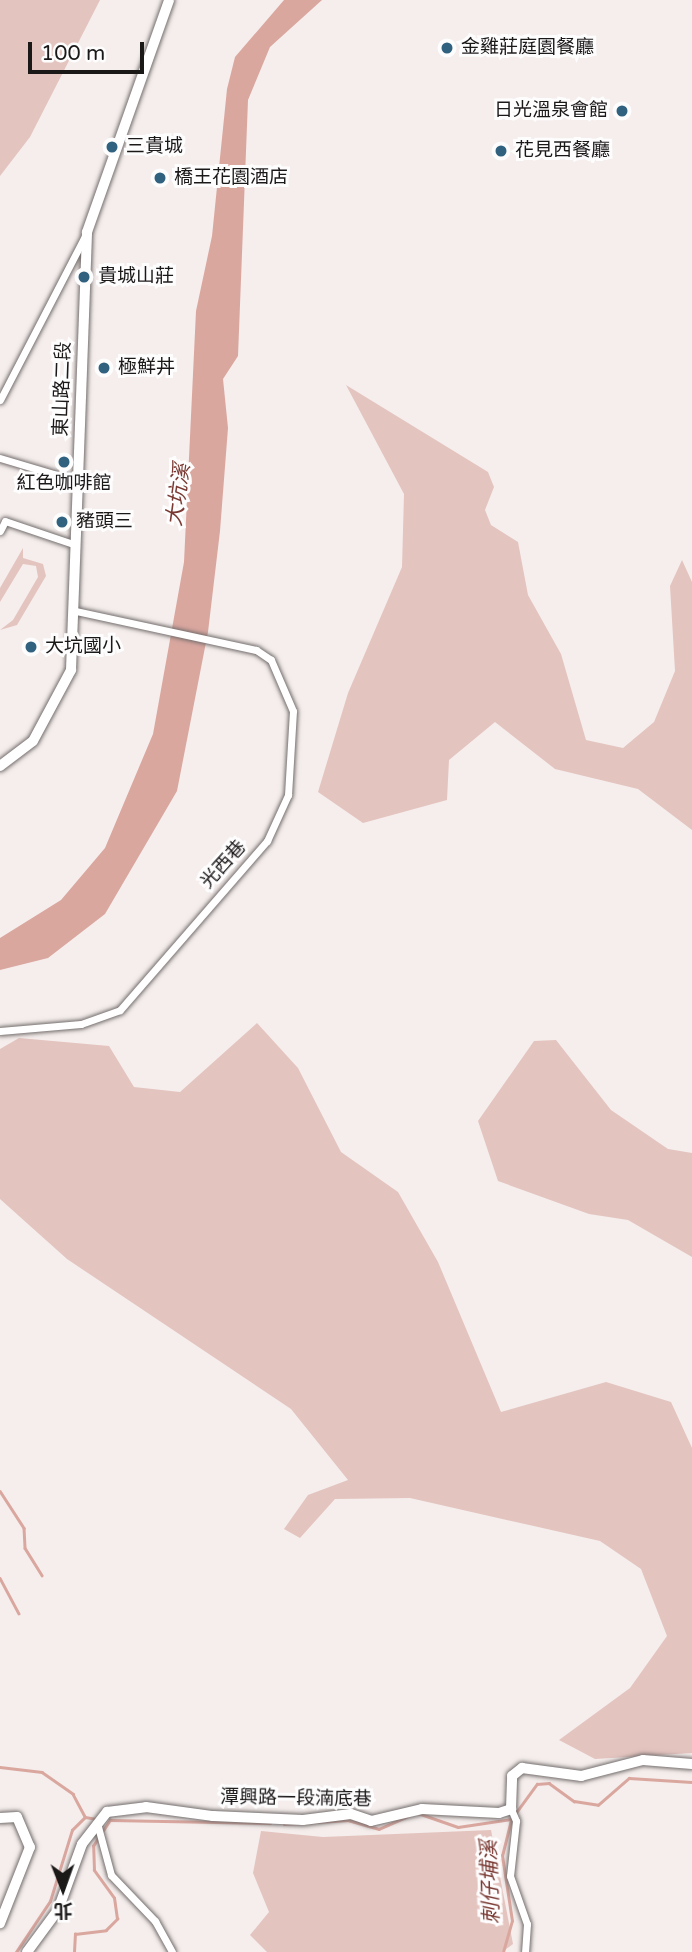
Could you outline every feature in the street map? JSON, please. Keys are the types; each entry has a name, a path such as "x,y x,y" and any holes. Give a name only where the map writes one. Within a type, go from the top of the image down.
{"street":[{"name":"東山路二段","path":"0,766 33,741 64,691 75,611 77,481 87,232 169,0"},
{"path":"0,400 87,232"},
{"path":"0,458 77,481"},
{"path":"0,531 5,521 75,545"},
{"name":"光西巷","path":"0,1031 81,1024 120,1010 275,825 291,774 289,695 263,655 211,642 147,631 75,611"},
{"path":"525,1952 527,1924 510,1876 516,1821 511,1809 512,1776 522,1768 581,1776 643,1760 692,1764"},
{"name":"潭興路一段湳底巷","path":"96,1821 107,1812 146,1807 213,1816 303,1820 351,1814 371,1821 422,1809 511,1809"},
{"path":"0,1818 17,1817 30,1847 0,1923"},
{"path":"27,1952 58,1910 96,1821"},
{"path":"96,1821 111,1875 155,1921 172,1952"}],"shaded area":[{"path":"0,0 100,0 30,137 0,176"},
{"path":"284,0 322,0 270,47 248,100 238,356 223,379 228,428 220,531 208,632 177,791 105,914 48,958 0,970 0,938 61,900 105,848 153,734 184,562 196,311 212,236 227,89 235,57"},
{"path":"346,385 488,472 494,487 485,510 491,525 518,542 528,595 561,654 586,740 623,748 654,722 675,671 670,586 682,560 692,582 692,830 638,789 555,769 495,722 449,760 447,800 363,823 318,792 348,693 402,567 404,494"},
{"path":"23,548 23,558 43,564 46,576 17,625 0,630 13,620 38,577 36,566 23,564 0,602 0,588"},
{"path":"257,1023 298,1068 341,1152 398,1192 438,1262 501,1412 606,1382 671,1402 692,1448 692,1753 595,1759 559,1740 630,1688 667,1636 641,1569 600,1541 410,1498 335,1499 300,1538 284,1529 308,1495 348,1480 291,1409 67,1259 0,1199 0,1049 19,1038 109,1046 134,1087 180,1092"},
{"path":"556,1040 611,1110 668,1149 692,1153 692,1257 628,1220 589,1214 498,1181 478,1121 534,1041"},
{"path":"491,1830 513,1944 502,1952 267,1952 250,1935 269,1912 253,1873 261,1831 323,1837"}],"waterway":[{"path":"0,1491 24,1528 25,1548 42,1575"},
{"path":"0,1578 19,1613"},
{"path":"0,1767 42,1772 73,1794 85,1817"},
{"name":"刺仔埔溪","path":"515,1814 537,1784 549,1783 574,1801 598,1805 629,1778 692,1782"},
{"path":"418,1813 458,1827 511,1819"},
{"path":"16,1952 50,1901 72,1830 85,1817 98,1819"},
{"path":"284,1824 348,1820 379,1829 406,1817"},
{"name":"刺仔埔溪","path":"503,1952 512,1921 502,1856 511,1819"},
{"path":"74,1952 75,1934 106,1930 117,1919 114,1898 94,1870 93,1846 110,1820 270,1823"}],"place":[{"name":"金雞莊庭園餐廳","path":"447,48"},
{"name":"日光溫泉會館","path":"622,111"},
{"name":"三貴城","path":"112,147"},
{"name":"花見西餐廳","path":"501,151"},
{"name":"橋王花園酒店","path":"160,178"},
{"name":"貴城山莊","path":"84,277"},
{"name":"極鮮丼","path":"104,368"},
{"name":"紅色咖啡館","path":"64,462"},
{"name":"豬頭三","path":"62,522"},
{"name":"大坑國小","path":"31,647"}],"water label":[{"name":"大坑溪","path":"179,495"}]}
